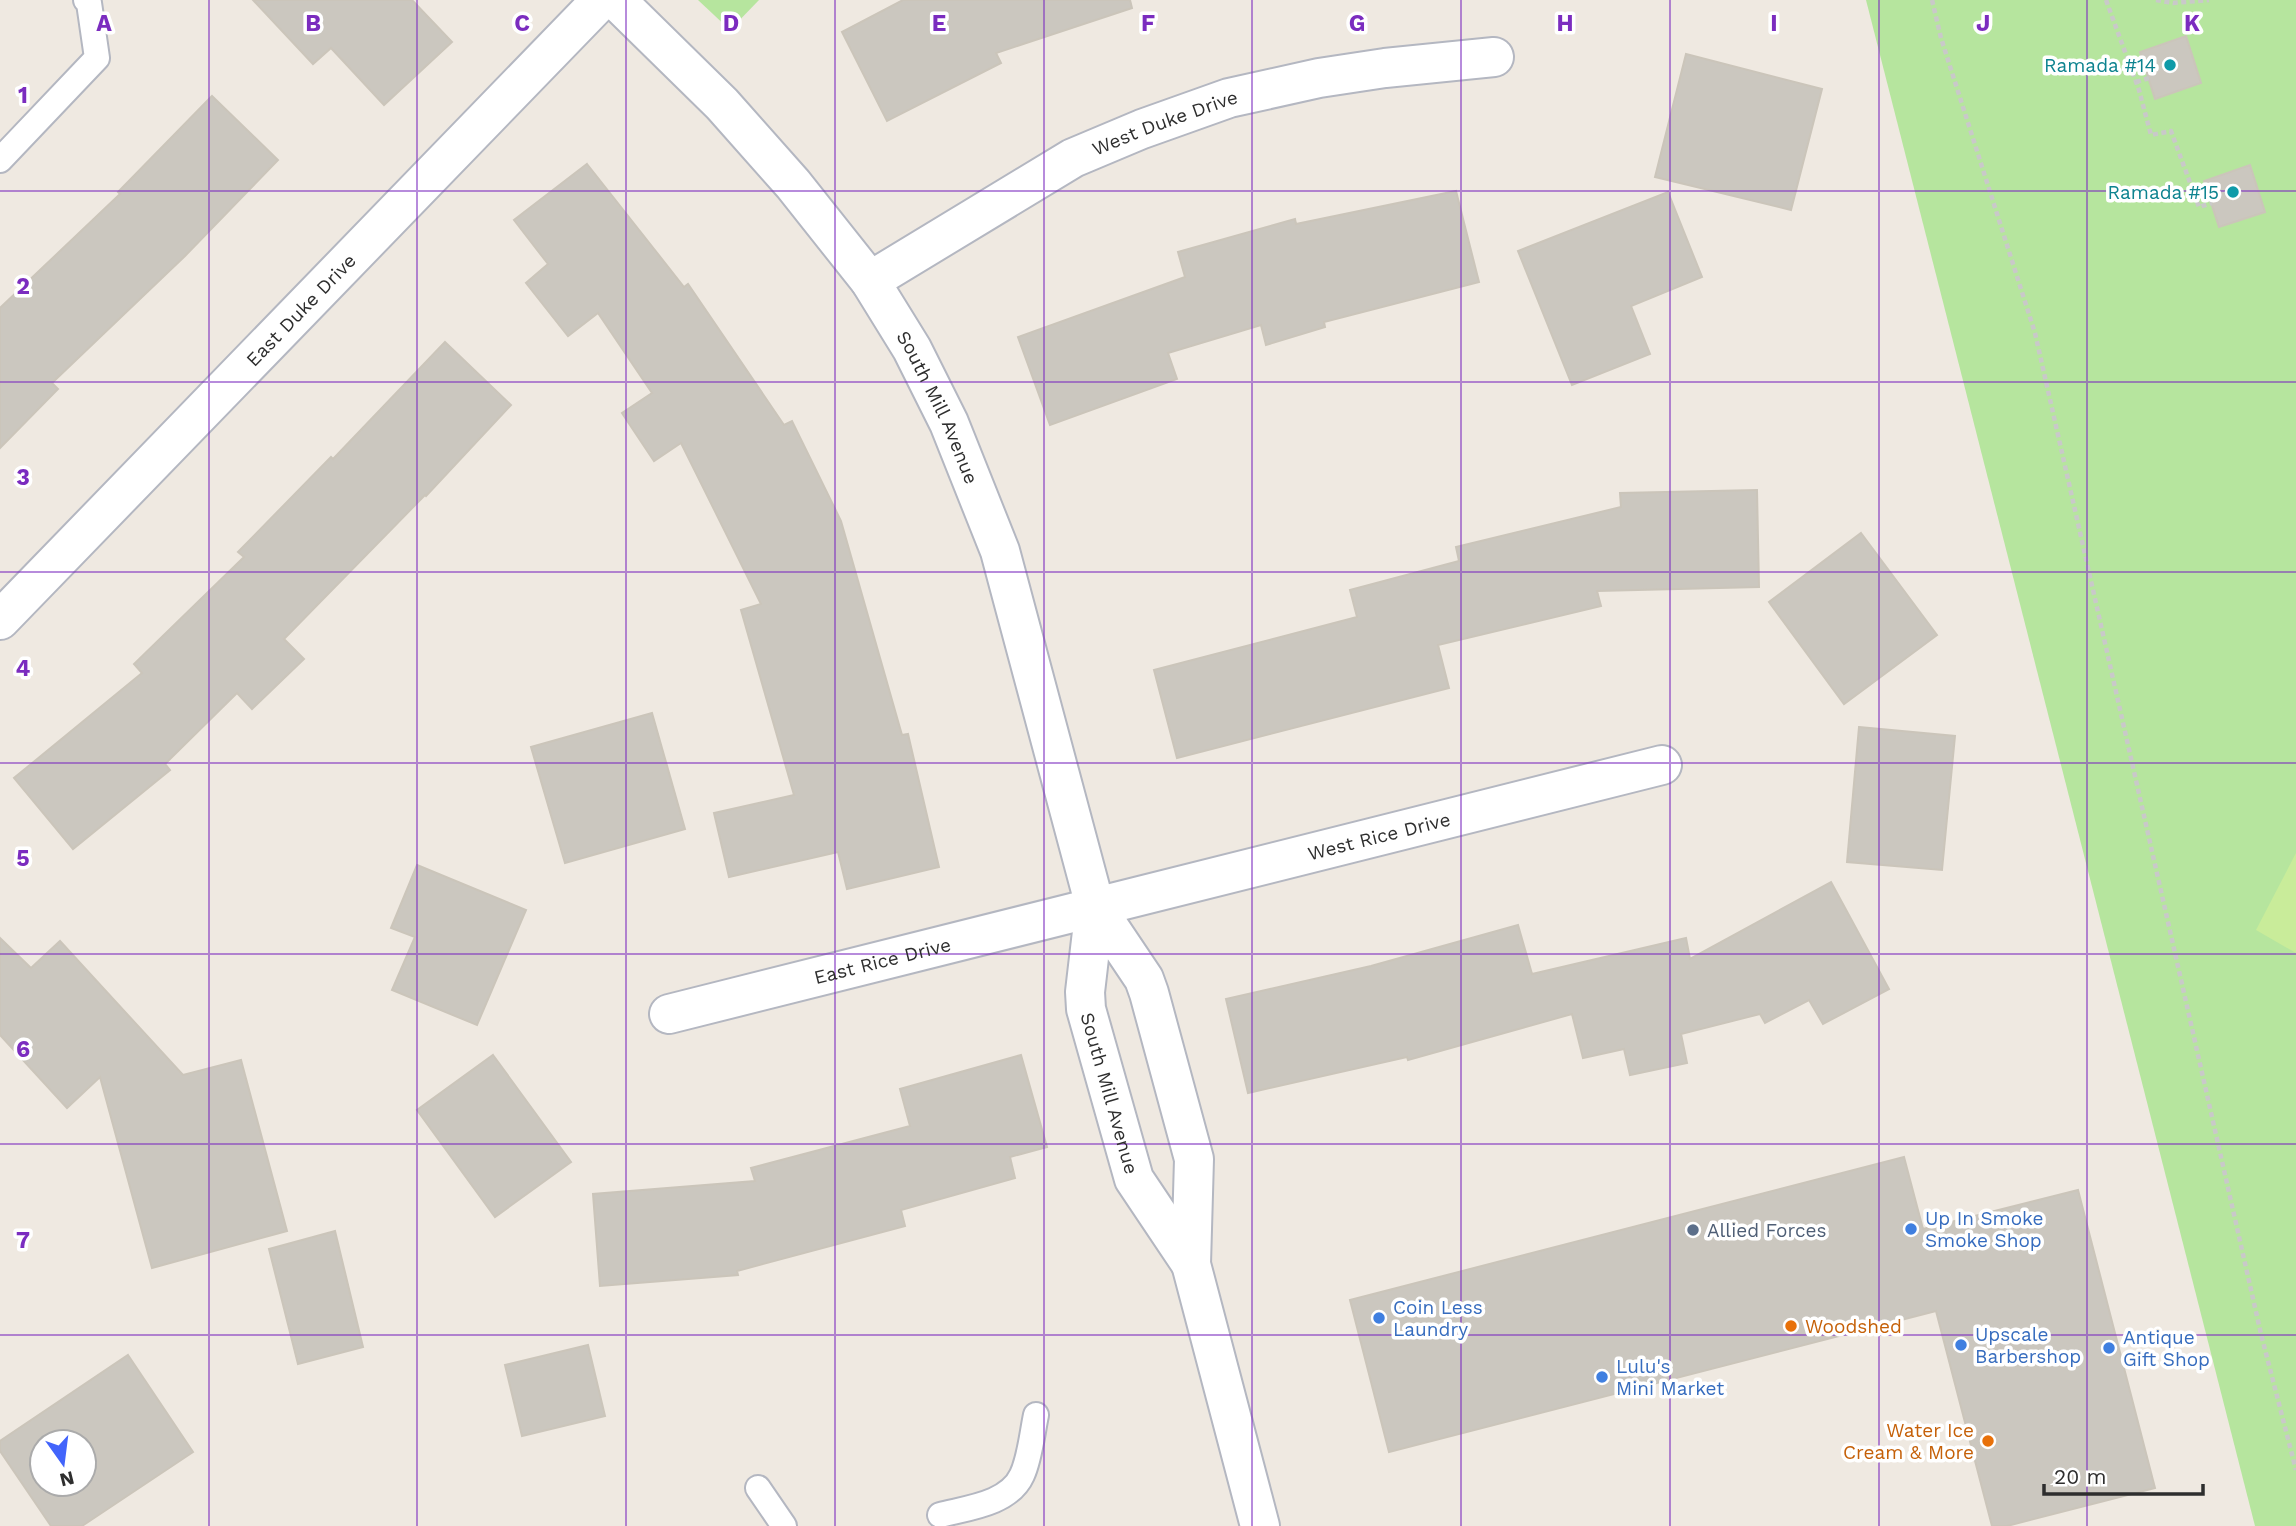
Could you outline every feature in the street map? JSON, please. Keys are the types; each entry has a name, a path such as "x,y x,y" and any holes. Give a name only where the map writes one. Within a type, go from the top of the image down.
{"street":[{"name":"East Duke Drive","path":"0,620 601,0"},
{"name":"South Mill Avenue","path":"616,0 722,104 793,184 870,281 912,349 949,423 1000,551 1095,906 1144,979 1194,1159 1191,1264 1259,1526"},
{"name":"West Duke Drive","path":"870,281 1073,158 1142,129 1229,98 1319,78 1494,57"},
{"name":"West Rice Drive","path":"1095,906 1185,886 1662,765"},
{"name":"South Mill Avenue","path":"1095,906 1085,992 1086,1009 1134,1179 1191,1264"},
{"name":"East Rice Drive","path":"669,1014 1095,906"}],"lane":[{"path":"0,160 97,58 89,3 86,0"},
{"path":"940,1515 989,1502 1014,1488 1023,1474 1036,1415"},
{"path":"758,1488 784,1526"}],"path":[{"path":"1931,0 2035,333 2258,1321 2296,1470"},
{"path":"2106,0 2136,82 2151,135 2171,131 2199,207 2212,203"},
{"path":"2156,0 2173,3 2209,0"},
{"path":"2136,82 2149,78"}],"green space":[{"path":"698,0 759,0 730,30"},
{"path":"1866,0 2296,0 2296,1526 2255,1526"},
{"path":"2296,853 2296,953 2256,930"}],"building":[{"path":"253,0 412,0 452,42 384,105 331,48 313,64"},
{"path":"903,0 1130,0 1132,8 996,53 1001,63 887,121 842,32"},
{"name":"Ramada #14","path":"2186,36 2201,83 2155,99 2140,52"},
{"path":"1686,54 1822,89 1791,210 1655,177"},
{"path":"212,96 278,160 185,256 52,383 58,389 0,448 0,308 120,194 118,192"},
{"path":"587,164 684,287 688,284 784,425 792,421 841,521 902,735 908,734 939,867 847,889 838,852 729,877 714,813 794,795 741,610 761,604 681,443 654,461 622,413 652,393 598,313 568,336 526,283 548,264 514,220"},
{"name":"Ramada #15","path":"2250,165 2265,212 2219,227 2204,181"},
{"path":"1456,191 1479,282 1324,322 1325,327 1266,345 1261,325 1168,353 1177,379 1050,425 1018,337 1185,277 1178,252 1295,219 1296,224"},
{"path":"1668,192 1702,277 1631,306 1650,354 1572,385 1518,251"},
{"path":"445,342 511,405 426,496 284,639 304,659 252,709 237,693 165,764 170,770 73,849 14,778 142,673 134,664 244,557 238,552 331,457 333,459"},
{"path":"1757,490 1759,587 1597,591 1601,606 1438,645 1449,688 1177,758 1154,670 1357,617 1350,590 1459,561 1456,547 1621,507 1620,493"},
{"path":"1861,533 1937,635 1844,704 1769,602"},
{"path":"652,713 685,829 565,863 531,747"},
{"path":"1859,727 1955,736 1942,870 1847,862"},
{"path":"417,865 526,910 477,1025 392,990 415,937 391,928"},
{"path":"1831,882 1889,989 1823,1024 1809,1000 1765,1023 1760,1014 1681,1034 1687,1063 1630,1075 1624,1049 1583,1058 1572,1014 1408,1060 1407,1057 1248,1093 1226,999 1371,966 1518,925 1532,974 1686,938 1690,959"},
{"path":"0,938 31,968 60,941 183,1075 241,1060 287,1231 152,1268 100,1077 67,1108 0,1035"},
{"path":"493,1055 571,1162 495,1217 417,1110"},
{"path":"1021,1055 1047,1147 1010,1157 1015,1178 901,1210 905,1226 737,1271 738,1275 600,1286 593,1194 755,1181 751,1168 910,1126 900,1089"},
{"path":"1904,1157 1923,1229 2078,1190 2155,1488 2007,1526 1992,1526 1936,1311 1389,1452 1350,1300"},
{"path":"335,1231 363,1347 298,1364 269,1249"},
{"path":"588,1345 605,1416 522,1436 505,1365"},
{"path":"128,1355 193,1452 82,1526 51,1526 32,1498 98,1498 98,1428 28,1428 28,1492 0,1451 0,1441"}],"place":[{"name":"Ramada #14","path":"2170,65"},
{"name":"Ramada #15","path":"2233,192"},
{"name":"Up In Smoke Smoke Shop","path":"1911,1229"},
{"name":"Allied Forces","path":"1693,1230"},
{"name":"Coin Less Laundry","path":"1379,1318"},
{"name":"Woodshed","path":"1791,1326"},
{"name":"Upscale Barbershop","path":"1961,1345"},
{"name":"Antique Gift Shop","path":"2109,1348"},
{"name":"Lulu's Mini Market","path":"1602,1377"},
{"name":"Water Ice Cream & More","path":"1988,1441"}]}
